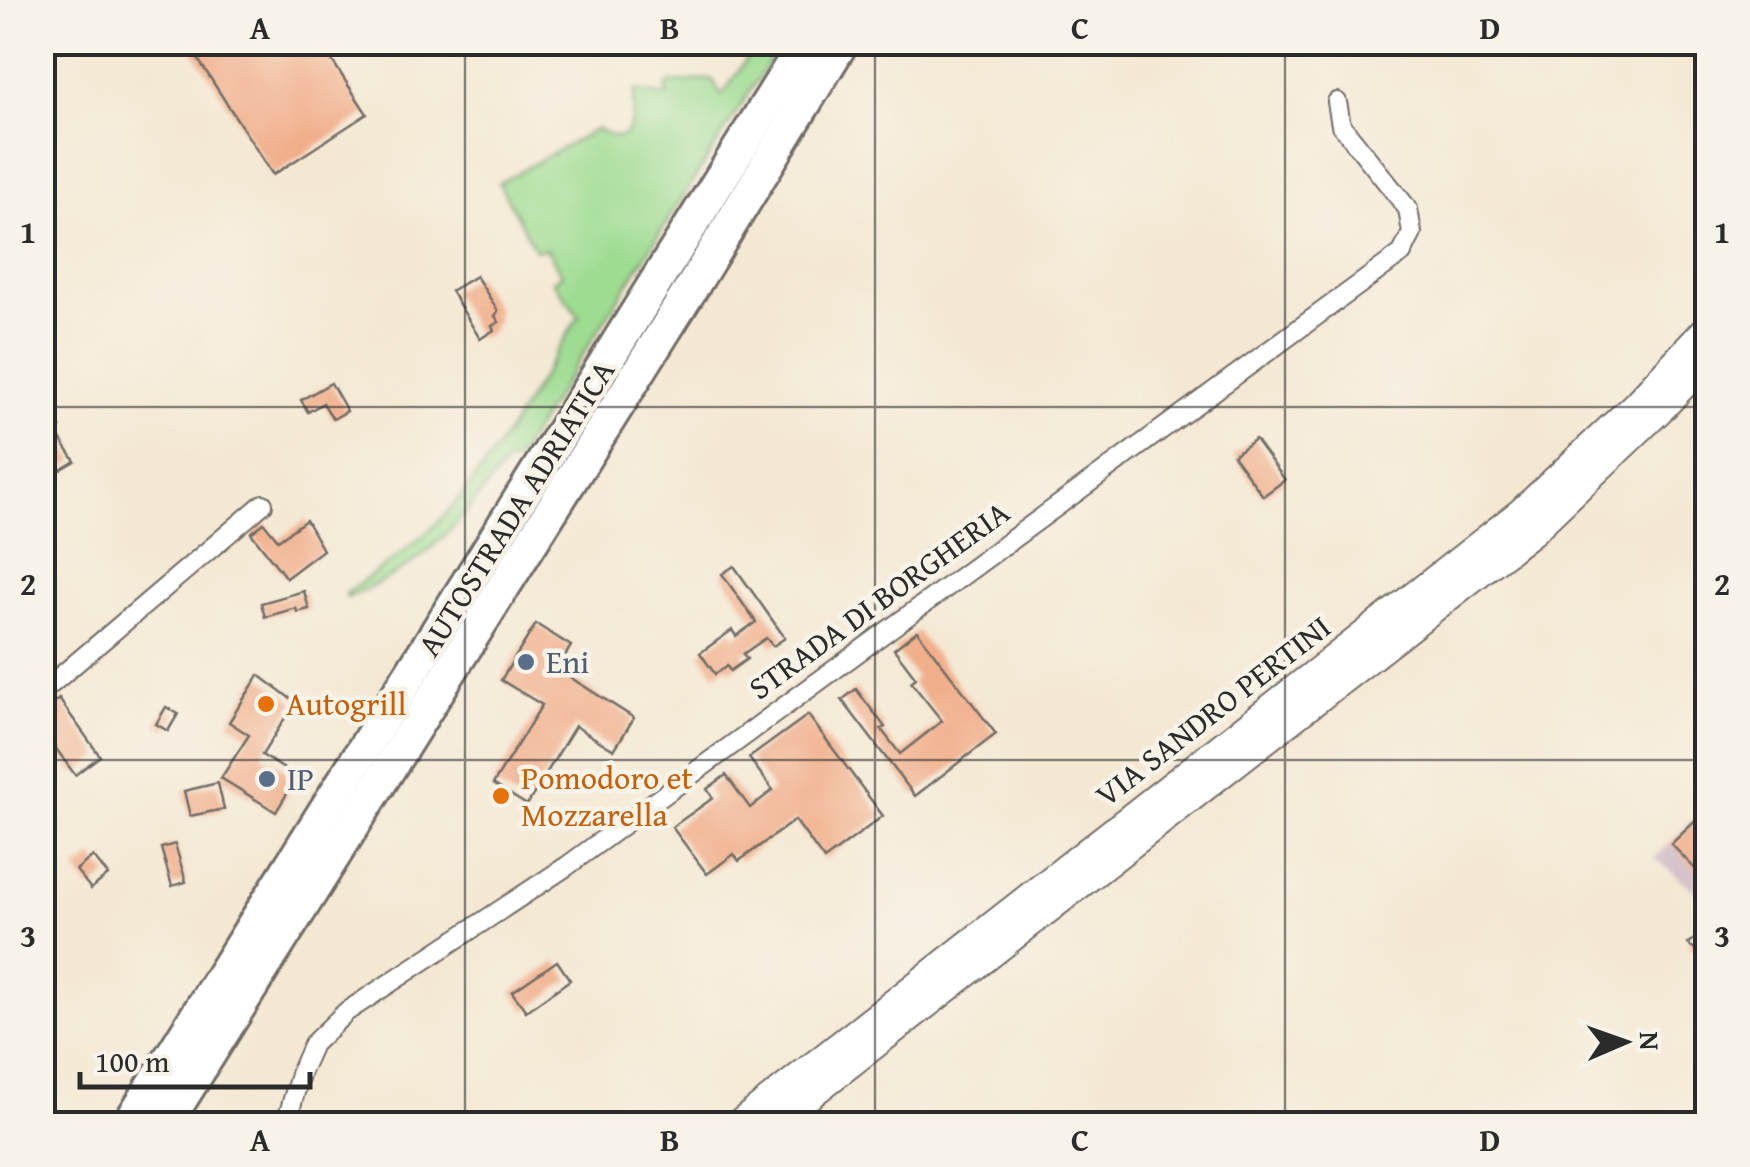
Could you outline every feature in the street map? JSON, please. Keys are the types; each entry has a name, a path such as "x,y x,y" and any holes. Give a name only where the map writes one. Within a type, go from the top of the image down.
{"highway":[{"name":"AUTOSTRADA ADRIATICA","path":"129,1124 806,42"},
{"name":"AUTOSTRADA ADRIATICA","path":"165,1124 673,318 842,42"}],"main road":[{"name":"VIA SANDRO PERTINI","path":"740,1124 1522,512 1635,406 1708,328"},
{"name":"VIA SANDRO PERTINI","path":"772,1124 1534,530 1664,406 1708,358"}],"street":[{"name":"STRADA DI BORGHERIA","path":"286,1124 301,1072 314,1044 346,1012 566,866 1402,254 1412,234 1408,209 1342,124 1337,102"},
{"path":"42,692 263,504"}],"shaded area":[{"path":"1707,806 1707,901 1655,858"}],"green space":[{"path":"757,43 781,43 515,461 506,463 454,526 420,558 347,598 345,594 418,540 457,501 506,434 579,316 553,281 562,275 547,249 535,250 499,183 597,129 619,137 625,134 632,120 635,91 668,96 666,86 671,83 712,79 722,96"}],"building":[{"path":"187,42 320,42 367,114 273,175"},
{"path":"476,276 498,311 495,316 499,322 480,339 451,291"},
{"path":"331,383 347,411 333,419 323,403 308,412 301,400"},
{"path":"42,400 60,427 54,430 75,461 57,472 42,450"},
{"path":"1255,439 1285,480 1263,496 1233,455"},
{"path":"306,520 323,550 286,578 251,533 264,523 278,540"},
{"path":"734,566 785,638 773,646 766,638 743,654 747,659 730,671 727,666 715,674 700,653 732,630 736,636 756,622 722,574"},
{"path":"304,591 309,609 297,612 296,608 265,617 261,603"},
{"path":"536,624 571,646 557,669 634,718 614,750 575,726 527,805 493,784 542,705 501,680"},
{"path":"917,631 996,734 915,796 842,700 856,689 900,754 942,721 911,682 916,678 894,649"},
{"path":"259,675 295,702 262,755 297,777 276,812 221,778 249,735 229,722"},
{"path":"59,699 100,756 75,775 42,729 42,711"},
{"path":"166,707 178,714 168,731 156,724"},
{"path":"808,715 883,816 824,860 795,820 739,861 734,854 707,874 672,827 713,798 707,789 726,775 750,808 773,790 749,758"},
{"path":"218,783 224,809 190,816 184,791"},
{"path":"1708,809 1708,882 1671,844"},
{"path":"175,844 186,882 172,886 161,848"},
{"path":"93,856 108,875 91,889 76,870"},
{"path":"1708,928 1708,959 1688,944"},
{"path":"557,961 570,980 526,1011 512,992"}],"place":[{"name":"Eni","path":"526,662"},
{"name":"Autogrill","path":"266,704"},
{"name":"IP","path":"267,779"},
{"name":"Pomodoro et Mozzarella","path":"501,796"}]}
